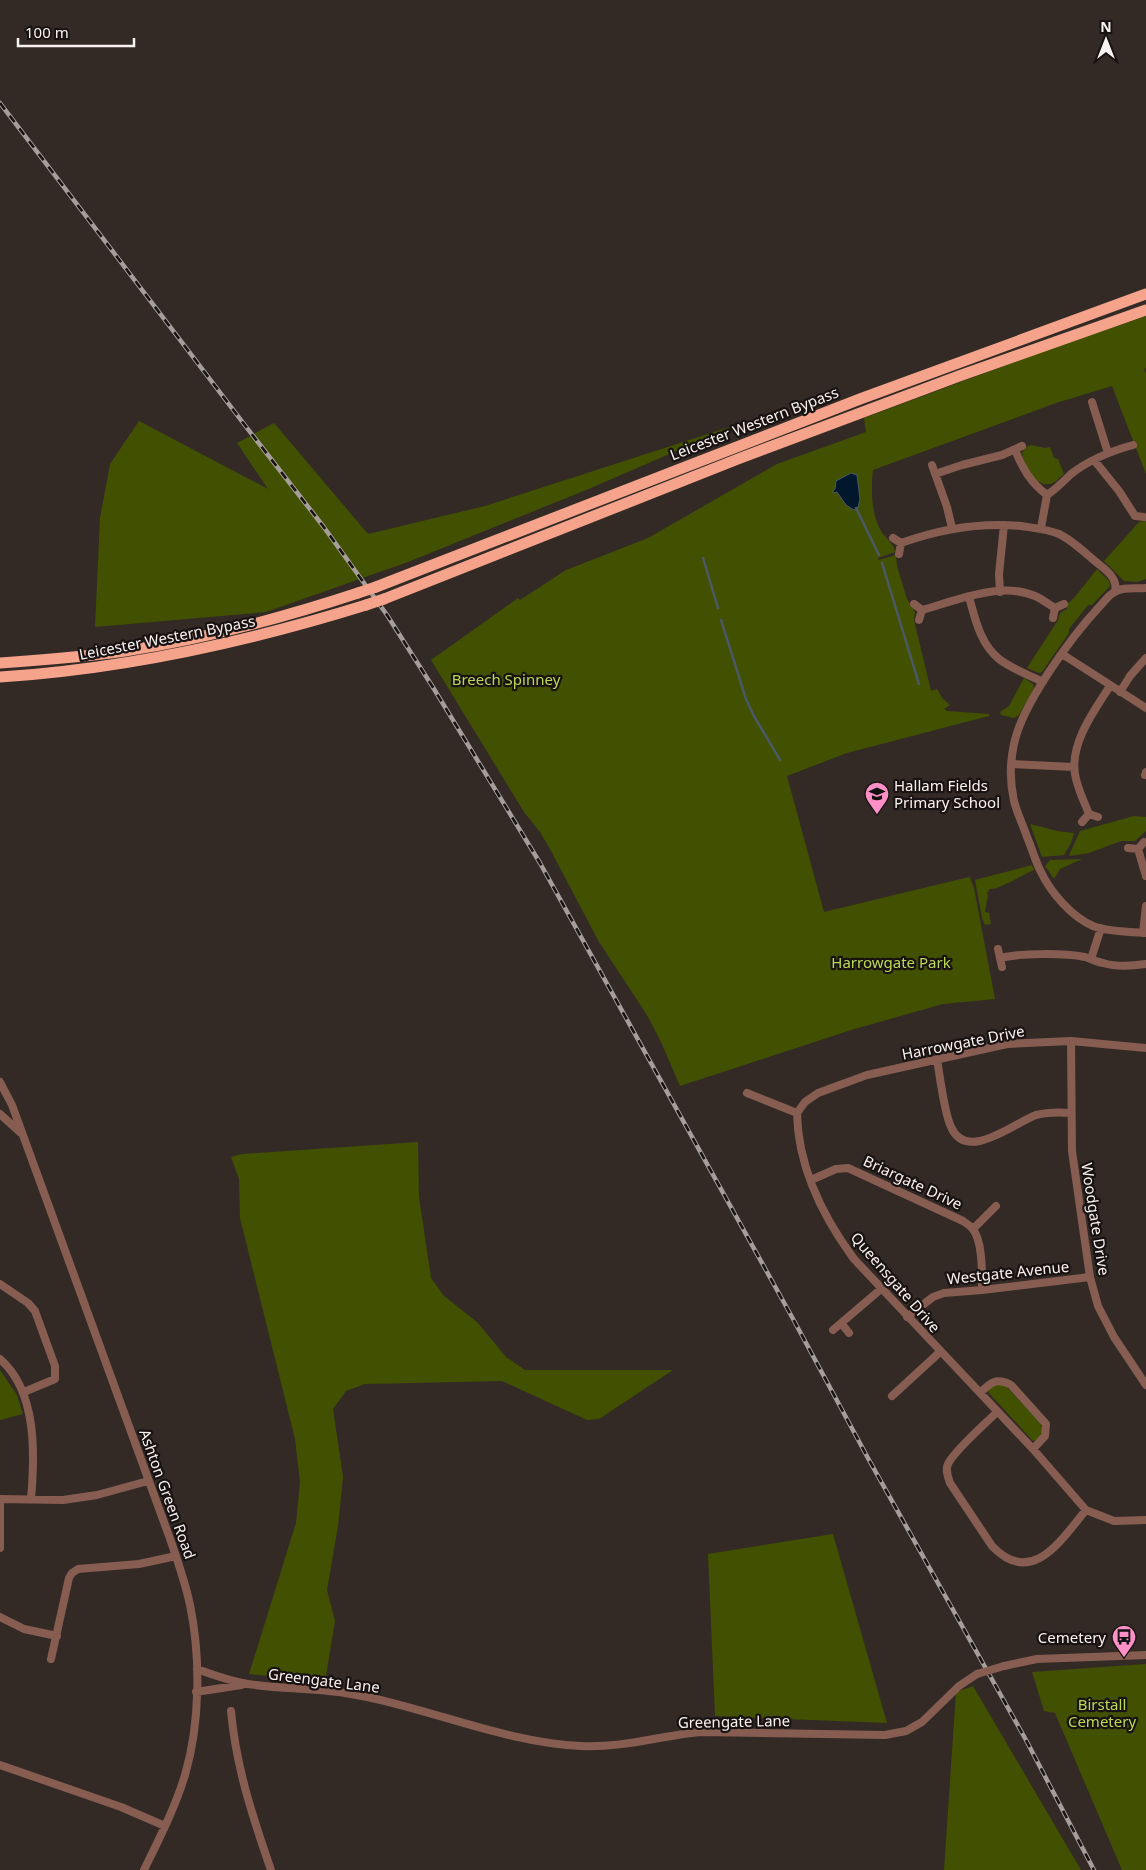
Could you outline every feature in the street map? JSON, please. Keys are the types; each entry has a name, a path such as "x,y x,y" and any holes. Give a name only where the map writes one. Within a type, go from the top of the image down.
{"highway":[{"name":"Leicester Western Bypass","path":"0,663 126,650 205,635 284,616 358,593 841,406 1146,294"},
{"name":"Leicester Western Bypass","path":"0,677 124,663 209,648 307,623 366,605 748,455 959,376 1146,310"}],"street":[{"path":"1090,400 1108,453"},
{"path":"1041,528 1047,494 1062,484 1072,474 1094,460 1108,453 1133,445"},
{"path":"936,474 962,465 996,457 1018,448 1024,471 1029,480 1047,494"},
{"path":"1094,460 1119,491 1135,516 1144,517"},
{"path":"932,465 948,508 952,528"},
{"path":"1000,592 999,574 1004,525"},
{"path":"893,538 901,543 952,528 1004,525 1041,528 1066,538 1114,578 1117,585 1115,591 1084,623 1062,654 1043,682 1017,732 1012,764 1014,801 1037,862 1048,884 1061,900 1084,920 1101,928 1144,933 1146,906"},
{"path":"899,554 901,543"},
{"path":"1115,591 1129,588 1146,588"},
{"path":"922,610 986,592 1024,593 1034,596 1055,608"},
{"path":"969,596 983,640 992,652 1005,663 1043,682"},
{"path":"914,604 922,610"},
{"path":"1055,608 1064,604"},
{"path":"1053,618 1055,608"},
{"path":"919,620 922,610"},
{"path":"1062,654 1146,708"},
{"path":"1120,692 1146,658"},
{"path":"1089,814 1076,781 1074,758 1092,715 1110,686"},
{"path":"1012,764 1074,767"},
{"path":"1089,814 1098,817"},
{"path":"1082,822 1089,814"},
{"path":"1138,849 1144,842"},
{"path":"1128,848 1138,849"},
{"path":"1138,849 1146,876"},
{"path":"1091,959 1101,928"},
{"path":"998,949 1002,967"},
{"path":"1000,958 1051,954 1091,959 1107,964 1146,964"},
{"name":"Harrowgate Drive","path":"797,1114 805,1102 818,1093 867,1075 1007,1044 1071,1041 1146,1048"},
{"name":"Woodgate Drive","path":"1071,1041 1072,1151 1090,1277 1098,1306 1114,1337 1146,1386"},
{"path":"937,1059 951,1127 964,1140 971,1142 991,1138 1034,1116 1055,1112 1071,1113"},
{"name":"Ashton Green Road","path":"0,1082 12,1105 184,1578 191,1607 197,1651 197,1669 195,1718 185,1775 165,1826 144,1870"},
{"path":"745,1092 797,1114"},
{"name":"Ashton Green Road","path":"0,1114 22,1135"},
{"name":"Queensgate Drive","path":"797,1114 797,1134 802,1156 811,1180 824,1212 840,1240 854,1259 980,1393 996,1413 1032,1449 1086,1510 1114,1521 1146,1520"},
{"name":"Briargate Drive","path":"811,1180 836,1169 848,1168 963,1221 973,1229 978,1238 982,1266 982,1290"},
{"name":"Briargate Drive","path":"973,1229 996,1206"},
{"name":"Westgate Avenue","path":"908,1317 933,1297 944,1293 1090,1277"},
{"path":"0,1284 28,1303 35,1311 55,1366 55,1379 24,1392"},
{"path":"833,1330 881,1289"},
{"path":"841,1323 849,1333"},
{"path":"892,1396 940,1352"},
{"path":"0,1359 12,1372 24,1392 28,1409 32,1439 31,1499"},
{"path":"896,1380 902,1387"},
{"path":"980,1393 990,1382 997,1380 1011,1385 1046,1424 1045,1436 1032,1449"},
{"path":"996,1413 954,1456 947,1465 947,1474 950,1483 999,1554 1014,1561 1036,1561 1047,1555 1086,1510"},
{"path":"0,1548 0,1500 31,1499 56,1501 97,1495 148,1480"},
{"path":"51,1660 70,1576 73,1572 78,1569 141,1564 176,1556"},
{"path":"0,1617 24,1629 56,1636"},
{"name":"Greengate Lane","path":"197,1669 229,1680 248,1684 359,1695 526,1739 579,1746 606,1747 631,1744 676,1734 700,1732 885,1735 906,1731 922,1722 959,1686 976,1674 1037,1659 1146,1655"},
{"name":"Greengate Lane","path":"196,1692 248,1684"},
{"path":"231,1711 237,1760 246,1796 271,1870"},
{"path":"0,1765 121,1807 165,1826"}],"green space":[{"path":"1146,316 1146,368 1144,369 1146,374 1146,474 1112,386 1056,403 873,470 873,508 877,523 893,545 895,552 878,558 878,560 896,555 897,566 907,599 915,612 914,620 931,691 937,689 942,698 950,705 944,709 947,711 989,714 989,716 847,753 787,776 824,912 969,877 969,875 974,888 995,999 943,1004 851,1030 680,1086 647,1015 599,942 550,849 540,832 524,812 431,660 518,598 520,600 566,570 648,538 777,464 866,432 864,418 1047,350"},
{"path":"139,421 268,489 237,443 274,423 368,534 485,506 736,425 591,488 408,562 266,612 95,627 100,518 110,464"},
{"path":"1031,445 1045,448 1050,447 1054,458 1058,459 1064,474 1050,484 1045,484 1035,479 1025,463 1022,453 1026,447"},
{"path":"1146,521 1146,579 1137,582 1124,581 1104,561 1139,522"},
{"path":"1097,569 1109,581 1110,586 1092,605 1088,605 1069,629 1069,633 1042,672 1039,673 1027,668 1058,620 1060,613 1067,609 1066,605"},
{"path":"1024,678 1033,684 1034,688 1019,715 1014,718 1001,715 1000,712 1009,706"},
{"path":"1134,816 1146,817 1146,831 1135,841 1121,841 1089,853 1069,855 1080,831"},
{"path":"1030,824 1074,833 1064,855 1042,857"},
{"path":"1082,859 1060,869 1054,879 1045,866 1050,860"},
{"path":"1032,865 1034,870 994,889 990,889 987,893 985,912 989,913 991,924 985,925 975,880"},
{"path":"418,1142 419,1197 431,1278 444,1296 477,1322 506,1357 525,1370 673,1370 599,1419 587,1420 502,1381 365,1384 346,1391 333,1409 343,1477 338,1526 327,1590 335,1621 325,1682 249,1674 296,1523 300,1482 295,1439 240,1218 239,1179 231,1157 242,1154"},
{"path":"0,1370 17,1395 23,1414 0,1420"},
{"path":"1004,1384 1040,1423 1044,1432 1037,1440 1033,1441 988,1392 990,1386"},
{"path":"833,1534 887,1723 715,1716 708,1554"},
{"name":"Birstall Cemetery","path":"1146,1664 1146,1870 1122,1870 1055,1713 1044,1711 1032,1672"},
{"path":"973,1686 1081,1870 944,1870 956,1692"}],"water":[{"path":"851,473 857,475 860,499 858,507 854,510 846,505 837,492 833,493 836,481"}],"waterway":[{"path":"856,508 879,555"},
{"path":"703,558 718,608"},
{"path":"882,563 919,684"},
{"path":"721,620 746,699 780,760"}],"railway":[{"path":"0,103 323,526 387,615 434,689 540,863 792,1317 869,1460 1026,1740 1094,1870"}],"place":[{"name":"Hallam Fields Primary School","path":"877,815"},
{"name":"Cemetery","path":"1124,1658"}],"park label":[{"name":"Breech Spinney","path":"506,679"},
{"name":"Harrowgate Park","path":"891,962"}]}
